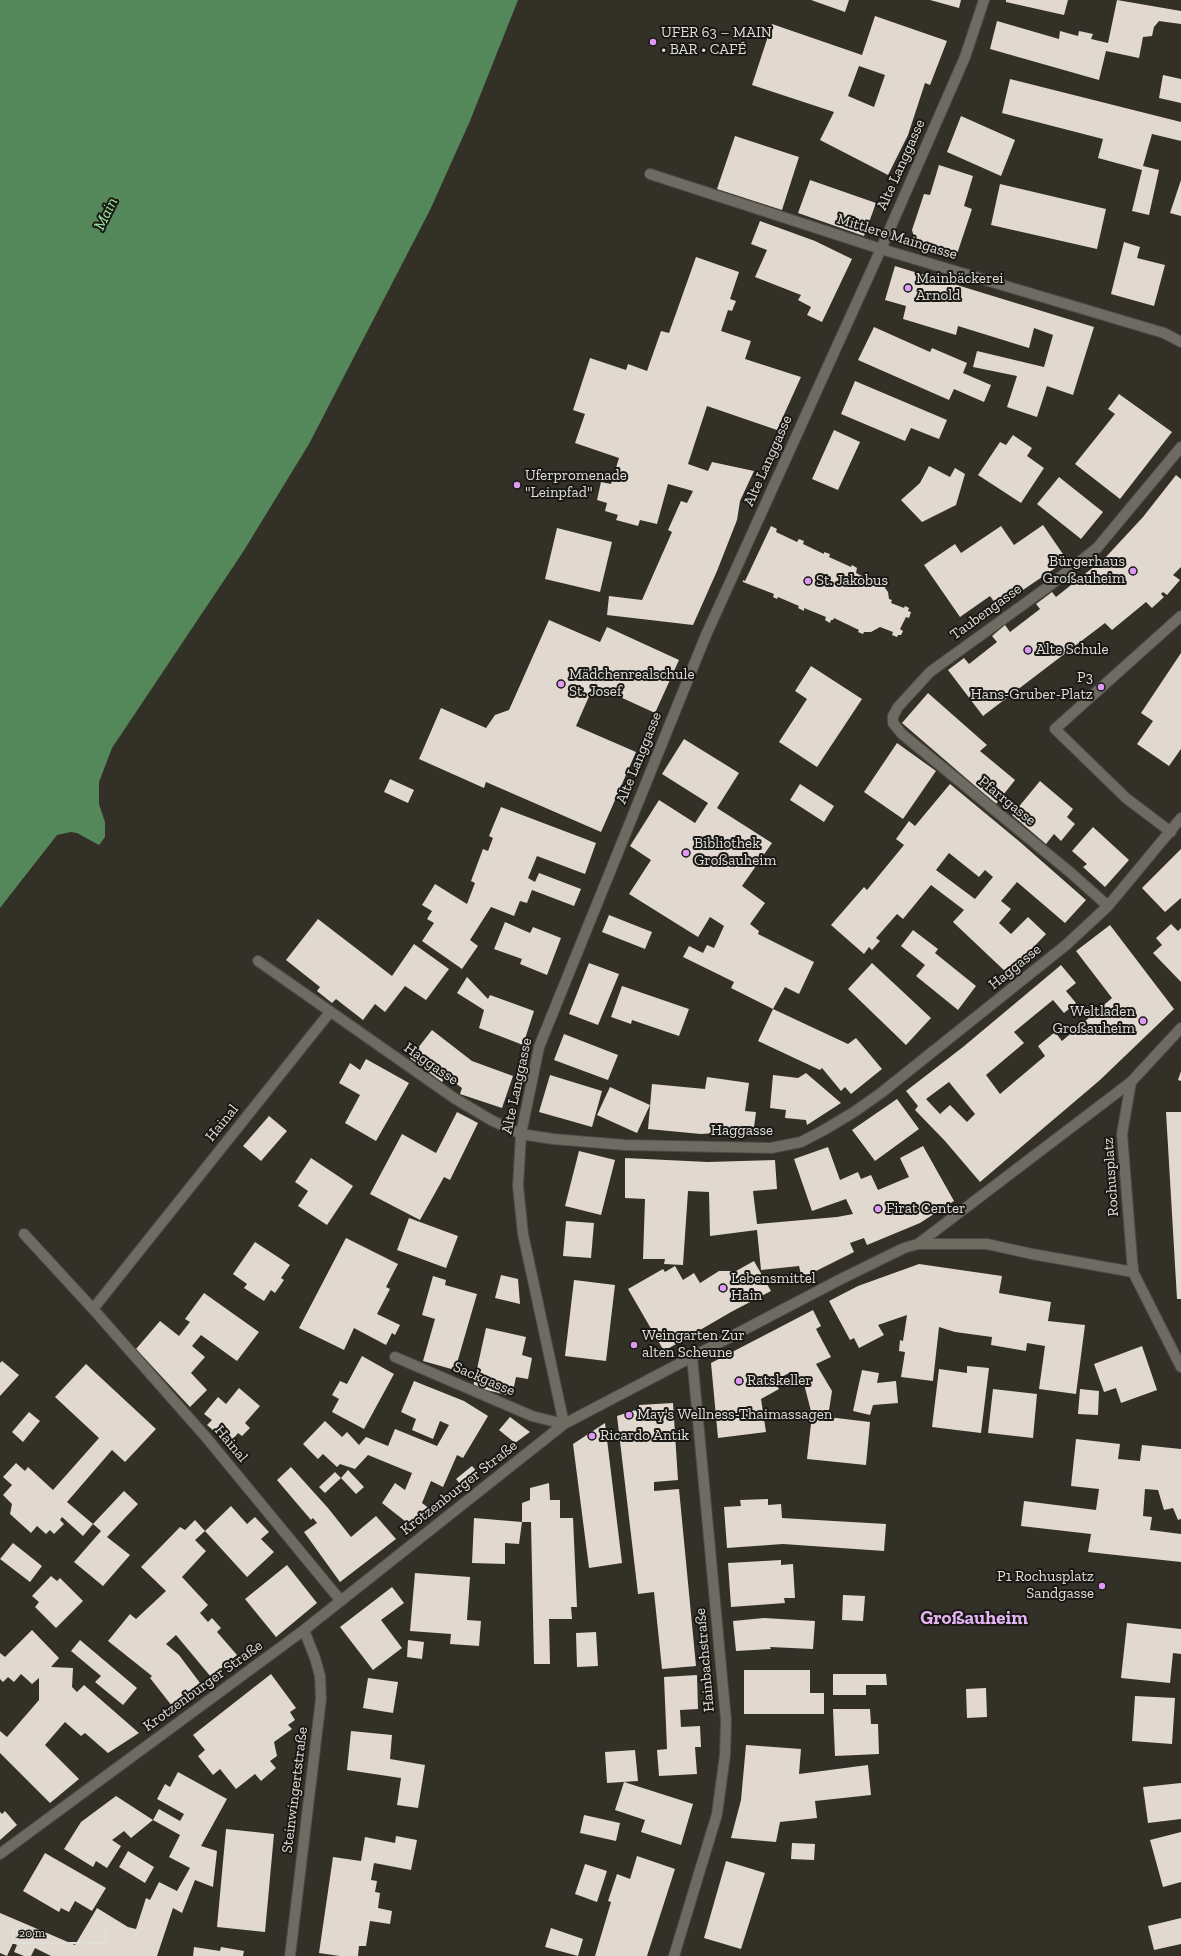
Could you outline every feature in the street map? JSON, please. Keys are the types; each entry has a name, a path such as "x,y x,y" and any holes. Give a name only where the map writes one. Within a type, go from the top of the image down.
{"street":[{"name":"Alte Langgasse","path":"564,1424 523,1234 518,1186 521,1134 539,1047 706,635 881,249 965,57 984,0"},
{"name":"Mittlere Maingasse","path":"650,174 881,249 1164,333 1181,342"},
{"name":"Taubengasse","path":"892,716 898,706 930,672 1049,586 1097,548 1181,447"},
{"path":"1171,832 1126,798 1055,729 1181,616"},
{"name":"Pfarrgasse","path":"892,716 894,723 902,734 1071,873 1108,906"},
{"name":"Haggasse","path":"258,960 454,1098 491,1120 521,1134 553,1139 625,1145 771,1148 801,1142 824,1130 881,1093 1066,945 1108,906 1171,832 1181,818"},
{"name":"Hainal","path":"93,1309 330,1012"},
{"path":"918,1244 1131,1082 1181,1028"},
{"name":"Rochusplatz","path":"1131,1082 1122,1134 1133,1272"},
{"name":"Hainal","path":"24,1234 93,1309 205,1436 341,1601"},
{"name":"Krotzenburger Straße","path":"0,1854 304,1630 564,1424 841,1278 904,1248 918,1244 987,1244 1032,1254 1133,1272"},
{"path":"1133,1272 1181,1367"},
{"name":"Hainbachstraße","path":"674,1956 717,1814 725,1755 726,1720 692,1356"},
{"name":"Sackgasse","path":"395,1357 532,1416 564,1424"},
{"name":"Steinwingertstraße","path":"290,1956 321,1699 320,1676 304,1630"}],"water":[{"name":"Main","path":"0,0 518,0 470,121 430,210 309,444 243,552 112,748 99,782 99,804 105,822 105,837 99,845 77,833 71,832 57,835 0,908"}],"building":[{"path":"811,0 849,0 845,12"},
{"path":"930,0 961,0 959,8"},
{"path":"1006,0 1068,0 1064,15 1006,2"},
{"path":"1117,0 1181,11 1181,24 1159,21 1154,27 1152,36 1143,37 1139,58 1106,51 1099,80 990,49 997,21 1059,39 1060,31 1078,36 1079,31 1093,34 1091,39 1108,43"},
{"path":"875,16 947,41 930,85 925,83 908,135 888,175 820,140 834,112 752,85 772,24 862,55","holes":["859,66 885,75 874,107 848,96"]},
{"path":"1163,75 1181,79 1181,103 1159,98"},
{"path":"1010,79 1181,122 1181,141 1152,134 1143,166 1159,170 1149,215 1132,211 1142,170 1098,158 1103,139 1002,113"},
{"path":"961,116 1015,140 1001,176 947,152"},
{"path":"735,136 799,157 782,210 717,189"},
{"path":"939,165 973,176 964,206 972,209 957,254 916,245 912,230 924,194 930,195"},
{"path":"810,180 876,203 864,236 798,213"},
{"path":"1181,180 1181,216 1170,213"},
{"path":"1000,184 1106,209 1097,249 991,225"},
{"path":"760,221 815,241 852,259 822,322 807,315 811,307 798,300 801,295 755,277 767,250 751,244"},
{"path":"1124,242 1140,247 1137,258 1165,265 1154,306 1111,294"},
{"path":"696,257 739,272 730,299 736,301 732,311 728,310 721,331 751,341 745,359 801,377 777,430 707,406 688,464 708,471 712,462 754,471 740,501 737,520 717,571 693,625 607,615 609,596 642,600 672,532 668,530 681,501 687,503 693,491 668,484 657,524 640,520 638,526 616,520 618,515 605,511 607,503 597,500 601,482 611,484 619,458 575,443 585,414 573,410 590,358 626,370 628,364 647,371 661,331 669,333"},
{"path":"895,266 1094,327 1073,395 1047,386 1037,417 1007,407 1017,376 973,367 977,351 1044,367 1053,335 1034,328 1029,348 958,326 956,335 903,319 906,306 885,300"},
{"path":"874,327 930,352 932,348 967,363 963,373 991,385 984,402 954,389 949,400 858,360"},
{"path":"855,381 947,420 939,439 911,428 905,441 841,414"},
{"path":"1119,394 1172,432 1120,499 1075,464 1115,414 1108,409"},
{"path":"834,430 860,442 838,490 812,479"},
{"path":"1013,435 1032,448 1027,456 1044,468 1021,503 978,475 1000,442 1006,445"},
{"path":"929,466 950,477 955,468 965,474 956,505 922,522 901,500 920,483"},
{"path":"1176,475 1181,479 1181,567 1173,575 1180,580 1167,595 1163,592 1161,594 1164,597 1152,608 1146,602 1112,630 1105,623 983,716 948,670 964,658 969,664 997,642 992,636 1005,625 1010,632 1040,609 1036,604 1052,592 1056,597 1105,558 1143,517"},
{"path":"1059,477 1103,512 1081,539 1037,504"},
{"path":"1043,525 1067,560 998,607 990,596 960,617 924,565 955,544 961,553 1001,526 1014,545"},
{"name":"St. Jakobus","path":"771,526 777,529 776,532 797,542 799,539 804,541 803,544 824,554 824,552 830,554 829,557 851,567 852,565 857,568 856,573 880,585 881,582 886,585 885,588 888,592 889,599 892,600 891,603 904,608 905,606 909,608 908,611 911,612 909,618 906,617 900,629 903,631 901,635 898,635 897,637 892,635 893,632 880,627 871,632 864,632 863,634 858,632 859,630 834,618 830,623 825,620 826,617 804,608 804,611 798,608 799,606 778,597 777,599 773,597 774,594 743,582 743,580 745,581"},
{"path":"557,528 612,542 600,592 545,579"},
{"name":"Mädchenrealschule St. Josef","path":"549,620 600,642 607,627 679,660 655,713 594,685 576,726 636,752 601,832 486,782 484,788 419,759 441,708 486,728 495,715 509,710"},
{"path":"1181,653 1181,749 1169,766 1137,744 1153,721 1141,713"},
{"path":"811,666 862,699 817,767 779,742 807,699 795,691"},
{"path":"928,693 987,745 980,751 1015,780 996,804 902,723"},
{"path":"684,739 739,773 717,808 772,843 742,886 765,903 750,924 759,931 758,934 814,962 799,994 785,987 773,1009 731,988 734,982 683,957 689,946 703,953 707,945 714,948 724,926 710,917 698,937 629,894 651,860 630,846 659,800 695,823 708,803 662,774"},
{"path":"897,743 936,771 903,819 864,792"},
{"path":"390,779 414,790 408,803 384,792"},
{"path":"1040,781 1073,809 1067,817 1075,824 1061,841 1054,834 1046,844 1012,815"},
{"path":"800,784 834,806 824,822 790,800"},
{"path":"950,784 1020,842 1086,900 1065,923 1017,882 1001,901 1011,909 999,923 1011,934 1028,917 1046,934 1008,974 953,922 964,910 931,885 903,919 897,914 876,938 880,941 872,950 869,947 864,954 831,925 864,887 867,890 904,845 896,839 909,821 915,826","holes":["949,853 979,877 985,870 993,877 975,899 936,870"]},
{"path":"501,807 596,843 585,874 537,856 528,878 535,882 539,873 581,889 574,906 532,890 527,903 520,901 514,916 491,907 470,940 478,946 462,969 422,941 434,923 427,919 432,911 422,905 435,884 467,904 475,883 471,881 483,849 488,851 493,838 489,836"},
{"path":"1093,827 1129,860 1105,887 1083,867 1087,864 1072,851"},
{"path":"1181,849 1181,898 1165,912 1142,888"},
{"path":"609,915 652,932 645,949 602,932"},
{"path":"318,919 392,976 414,944 449,969 426,1000 405,986 385,1012 375,1004 363,1020 336,999 332,1003 317,991 320,987 286,960"},
{"path":"505,922 530,933 533,927 561,938 547,975 520,964 522,959 494,949"},
{"path":"1171,924 1178,931 1181,928 1181,982 1153,953 1162,945 1156,938"},
{"path":"1110,925 1174,1009 1100,1080 980,1182 945,1141 915,1110 918,1106 906,1091 963,1047 1061,965 1076,983 1066,991 1076,1003 1064,1013 1053,1000 1014,1032 1024,1043 986,1075 1000,1094 1045,1056 1038,1046 1055,1032 1062,1041 1112,998 1076,951","holes":["949,1082 975,1114 967,1122 950,1105 940,1114 926,1099"]},
{"path":"913,930 938,949 935,953 976,986 958,1010 916,976 925,965 901,946"},
{"path":"589,963 619,974 598,1025 569,1014"},
{"path":"872,963 931,1018 906,1045 848,989"},
{"path":"467,977 488,999 490,995 534,1011 523,1045 479,1028 484,1010 457,993"},
{"path":"622,986 689,1009 679,1036 632,1020 631,1024 611,1017"},
{"path":"773,1009 848,1044 856,1038 882,1069 851,1094 845,1087 841,1091 822,1068 820,1070 758,1041"},
{"path":"432,1030 472,1061 513,1076 502,1108 460,1094 462,1088 446,1076 442,1082 410,1058"},
{"path":"564,1034 618,1055 608,1080 554,1060"},
{"path":"366,1059 409,1083 376,1141 345,1123 360,1095 339,1083 350,1063 360,1070"},
{"path":"1181,1071 1181,1081 1178,1080"},
{"path":"806,1073 841,1103 807,1125 806,1120 785,1118 786,1110 770,1108 773,1075 798,1078"},
{"path":"550,1075 602,1091 592,1127 539,1112"},
{"path":"707,1077 749,1083 745,1111 756,1112 754,1127 745,1126 744,1131 701,1134 648,1129 652,1084 705,1089"},
{"path":"610,1087 650,1105 637,1133 597,1115"},
{"path":"897,1099 919,1129 875,1161 852,1130"},
{"path":"457,1112 478,1123 450,1180 444,1177 420,1220 370,1194 402,1134 436,1153"},
{"path":"1166,1112 1181,1112 1181,1299 1177,1299"},
{"path":"269,1116 287,1131 261,1161 243,1146"},
{"path":"923,1146 954,1201 920,1223 867,1245 864,1238 850,1243 854,1252 802,1278 799,1266 761,1270 757,1230 710,1236 709,1192 688,1191 683,1265 664,1264 665,1259 643,1259 645,1199 625,1198 625,1158 708,1162 775,1160 777,1189 753,1191 757,1224 837,1217 853,1214 846,1199 812,1211 794,1159 828,1147 840,1180 858,1172 861,1179 871,1175 878,1190 909,1177 900,1158"},
{"path":"579,1151 615,1160 601,1215 565,1206"},
{"path":"311,1158 353,1186 327,1225 298,1206 308,1191 295,1182"},
{"path":"409,1218 458,1236 446,1268 397,1250"},
{"path":"566,1221 594,1223 591,1258 563,1256"},
{"path":"346,1238 398,1264 386,1287 390,1289 377,1314 400,1325 395,1335 392,1333 386,1345 354,1328 344,1350 299,1328"},
{"path":"255,1242 290,1265 281,1278 284,1280 275,1293 271,1290 264,1301 244,1288 247,1284 233,1274"},
{"path":"754,1261 771,1291 731,1312 664,1351 628,1289 663,1269 665,1272 675,1266 683,1280 694,1273 700,1283 719,1271 736,1271"},
{"path":"919,1264 1002,1276 999,1293 1051,1302 1048,1321 1085,1325 1076,1394 1039,1389 1045,1346 1027,1343 1026,1351 991,1345 992,1337 955,1332 939,1327 933,1381 901,1377 905,1352 899,1351 900,1340 903,1341 907,1315 878,1325 884,1335 859,1348 854,1338 850,1340 829,1301 858,1286"},
{"path":"501,1275 518,1279 520,1304 495,1298"},
{"path":"433,1276 446,1280 445,1285 477,1294 455,1370 423,1361 435,1319 422,1315"},
{"path":"574,1280 615,1285 606,1361 565,1356"},
{"path":"204,1293 259,1332 237,1361 201,1335 192,1346 205,1357 191,1373 207,1390 190,1407 136,1349 160,1321 179,1336 190,1322 185,1319"},
{"path":"813,1310 821,1326 816,1329 831,1357 816,1364 832,1391 828,1417 870,1422 866,1465 807,1459 812,1415 804,1384 799,1386 791,1372 774,1381 779,1389 761,1399 766,1432 718,1438 711,1363"},
{"path":"486,1328 526,1337 522,1355 532,1358 528,1379 516,1377 512,1396 473,1387"},
{"path":"1142,1346 1157,1390 1121,1403 1116,1388 1104,1392 1094,1364"},
{"path":"362,1356 394,1374 364,1429 332,1412 339,1399 332,1395 340,1381 347,1384"},
{"path":"2,1361 19,1375 0,1396 0,1363"},
{"path":"86,1364 156,1429 125,1462 112,1450 67,1502 93,1524 83,1536 62,1517 60,1520 64,1524 54,1534 50,1530 46,1534 37,1526 31,1533 10,1514 12,1504 3,1495 12,1485 3,1477 16,1463 25,1471 28,1467 53,1490 99,1438 55,1397"},
{"path":"967,1366 989,1368 981,1433 932,1427 939,1369 967,1373"},
{"path":"862,1370 879,1373 877,1383 896,1381 898,1403 873,1405 870,1415 853,1411"},
{"path":"414,1381 464,1401 488,1416 463,1458 457,1455 443,1487 431,1481 422,1503 430,1509 410,1525 382,1503 395,1483 405,1490 412,1473 368,1455 355,1469 340,1464 337,1467 323,1454 318,1459 303,1444 325,1421 342,1437 347,1432 359,1445 366,1437 388,1446 395,1429 437,1446 449,1425 440,1421 433,1439 412,1430 416,1419 401,1412"},
{"path":"239,1388 260,1406 245,1423 250,1428 242,1436 238,1433 229,1444 207,1425 212,1420 204,1414 218,1397 226,1404"},
{"path":"993,1389 1037,1394 1033,1438 988,1433"},
{"path":"1080,1389 1099,1391 1098,1415 1078,1414"},
{"path":"673,1403 678,1480 654,1482 654,1491 679,1489 696,1666 662,1669 654,1592 638,1594 617,1416 639,1409 639,1405"},
{"path":"29,1412 40,1421 23,1442 12,1432"},
{"path":"510,1417 530,1432 515,1443 499,1430"},
{"path":"605,1423 622,1563 589,1568 573,1444"},
{"path":"1076,1439 1120,1444 1118,1459 1140,1461 1142,1445 1181,1449 1181,1519 1178,1520 1173,1508 1164,1510 1158,1490 1145,1489 1143,1516 1152,1517 1150,1530 1181,1534 1181,1562 1088,1552 1091,1534 1021,1526 1024,1501 1096,1510 1099,1489 1071,1486"},
{"path":"472,1466 478,1473 462,1486 456,1479"},
{"path":"291,1467 328,1508 351,1537 376,1516 396,1539 340,1582 304,1532 317,1523 313,1518 311,1520 277,1480"},
{"path":"348,1470 364,1487 356,1494 341,1478"},
{"path":"335,1472 341,1478 325,1493 319,1487"},
{"path":"549,1483 550,1500 560,1500 560,1518 573,1518 577,1607 571,1607 572,1619 549,1619 550,1664 534,1664 531,1522 522,1522 522,1503 530,1500 530,1488"},
{"path":"124,1491 138,1504 107,1537 130,1555 103,1586 74,1562 101,1531 93,1524"},
{"path":"768,1499 768,1505 781,1504 782,1518 886,1524 884,1551 783,1544 727,1548 724,1507 741,1506 740,1500"},
{"path":"231,1506 247,1524 255,1517 269,1532 261,1539 274,1552 247,1577 205,1531"},
{"path":"474,1518 522,1522 519,1544 505,1543 505,1564 472,1563"},
{"path":"195,1520 205,1531 195,1540 206,1551 182,1577 208,1605 200,1613 208,1622 212,1618 221,1628 217,1632 237,1655 211,1677 176,1635 166,1644 179,1655 200,1683 172,1706 150,1678 152,1676 108,1641 130,1614 136,1619 166,1591 141,1567 180,1527 185,1530"},
{"path":"13,1543 42,1566 30,1582 0,1559"},
{"path":"781,1560 781,1565 793,1564 795,1598 784,1598 785,1603 731,1607 728,1563"},
{"path":"287,1565 317,1603 276,1637 245,1599"},
{"path":"415,1573 470,1577 467,1620 481,1621 479,1646 450,1644 451,1634 410,1631"},
{"path":"51,1576 57,1581 60,1578 83,1601 56,1628 35,1607 39,1602 32,1596"},
{"path":"392,1587 404,1603 381,1620 402,1648 373,1670 340,1627"},
{"path":"843,1595 865,1596 863,1621 842,1620"},
{"path":"764,1618 815,1621 813,1649 770,1647 771,1649 736,1651 733,1621"},
{"path":"1127,1623 1181,1629 1181,1654 1173,1653 1170,1683 1121,1678"},
{"path":"32,1630 59,1658 51,1667 73,1668 72,1687 77,1692 84,1685 139,1733 108,1753 85,1733 81,1736 65,1722 45,1745 79,1779 50,1803 0,1753 0,1731 7,1737 39,1700 39,1678 32,1684 21,1674 14,1682 8,1677 3,1682 0,1679 0,1653 5,1657"},
{"path":"596,1632 598,1666 577,1667 576,1633"},
{"path":"80,1640 137,1688 123,1705 95,1682 101,1676 71,1651"},
{"path":"408,1640 424,1642 422,1659 407,1657"},
{"path":"744,1670 810,1670 810,1693 824,1693 824,1714 744,1714"},
{"path":"271,1674 296,1708 290,1712 295,1720 288,1725 292,1729 274,1742 277,1756 270,1761 276,1768 261,1781 255,1774 236,1789 220,1769 213,1775 198,1756 205,1750 193,1735"},
{"path":"833,1674 886,1674 887,1685 866,1685 866,1695 833,1695"},
{"path":"697,1675 698,1709 680,1710 681,1727 700,1726 701,1747 695,1747 697,1774 659,1776 657,1750 667,1749 664,1677"},
{"path":"368,1678 398,1682 393,1713 363,1708"},
{"path":"986,1688 987,1717 967,1718 966,1689"},
{"path":"1135,1696 1175,1698 1172,1744 1132,1741"},
{"path":"833,1709 870,1709 871,1724 878,1724 879,1754 835,1756"},
{"path":"351,1731 392,1735 390,1759 425,1765 418,1808 397,1805 401,1778 347,1770"},
{"path":"746,1745 801,1749 799,1774 868,1765 871,1795 815,1801 817,1818 780,1822 776,1842 731,1838 741,1800"},
{"path":"635,1750 638,1781 607,1783 605,1752"},
{"path":"178,1772 227,1799 201,1846 217,1851 213,1887 195,1880 182,1913 173,1908 157,1956 51,1956 35,1948 31,1956 24,1956 14,1952 17,1945 13,1943 7,1956 0,1953 0,1913 75,1945 97,1908 128,1927 136,1929 146,1898 150,1900 159,1882 177,1891 190,1868 169,1857 180,1835 153,1820 159,1809 180,1821 184,1814 157,1799 165,1784 170,1787"},
{"path":"624,1782 693,1804 681,1845 641,1832 645,1820 615,1810"},
{"path":"1181,1783 1181,1819 1148,1823 1143,1787"},
{"path":"116,1796 153,1820 131,1838 124,1831 112,1840 121,1846 107,1868 96,1861 93,1867 64,1849 81,1822"},
{"path":"5,1811 17,1825 0,1840 0,1812 2,1814"},
{"path":"584,1815 620,1823 616,1841 580,1833"},
{"path":"226,1829 274,1834 265,1932 217,1927"},
{"path":"1181,1832 1181,1882 1163,1887 1150,1840"},
{"path":"396,1836 417,1840 411,1870 374,1863 371,1880 377,1881 375,1892 380,1893 378,1908 392,1911 390,1924 370,1921 366,1946 359,1946 358,1956 340,1956 319,1953 333,1857 361,1861 365,1837 395,1843"},
{"path":"792,1843 815,1844 814,1860 791,1859"},
{"path":"128,1851 154,1867 145,1883 119,1867"},
{"path":"45,1853 106,1888 92,1911 75,1901 69,1912 61,1908 59,1912 23,1891"},
{"path":"637,1856 675,1869 647,1956 595,1956 611,1902 608,1901 617,1874 630,1879"},
{"path":"726,1861 765,1873 741,1949 704,1938"},
{"path":"585,1864 607,1871 597,1902 575,1894"},
{"path":"1181,1918 1181,1944 1154,1950 1148,1926"},
{"path":"551,1928 583,1939 578,1956 545,1947"},
{"path":"194,1947 220,1951 221,1947 244,1951 243,1956 193,1956"}],"place":[{"name":"UFER 63 – MAIN • BAR • CAFÉ","path":"653,42"},
{"name":"Mainbäckerei Arnold","path":"908,288"},
{"name":"Uferpromenade \"Leinpfad\"","path":"517,485"},
{"name":"Bürgerhaus Großauheim","path":"1133,571"},
{"name":"St. Jakobus","path":"808,581"},
{"name":"Alte Schule","path":"1028,650"},
{"name":"Mädchenrealschule St. Josef","path":"561,684"},
{"name":"P3 Hans-Gruber-Platz","path":"1101,687"},
{"name":"Bibliothek Großauheim","path":"686,853"},
{"name":"Weltladen Großauheim","path":"1143,1021"},
{"name":"Firat Center","path":"878,1209"},
{"name":"Lebensmittel Hain","path":"723,1288"},
{"name":"Weingarten Zur alten Scheune","path":"634,1345"},
{"name":"Ratskeller","path":"739,1381"},
{"name":"May's Wellness-Thaimassagen","path":"629,1415"},
{"name":"Ricardo Antik","path":"592,1436"},
{"name":"P1 Rochusplatz Sandgasse","path":"1102,1586"}],"district":[{"name":"Großauheim","path":"974,1619"}]}
